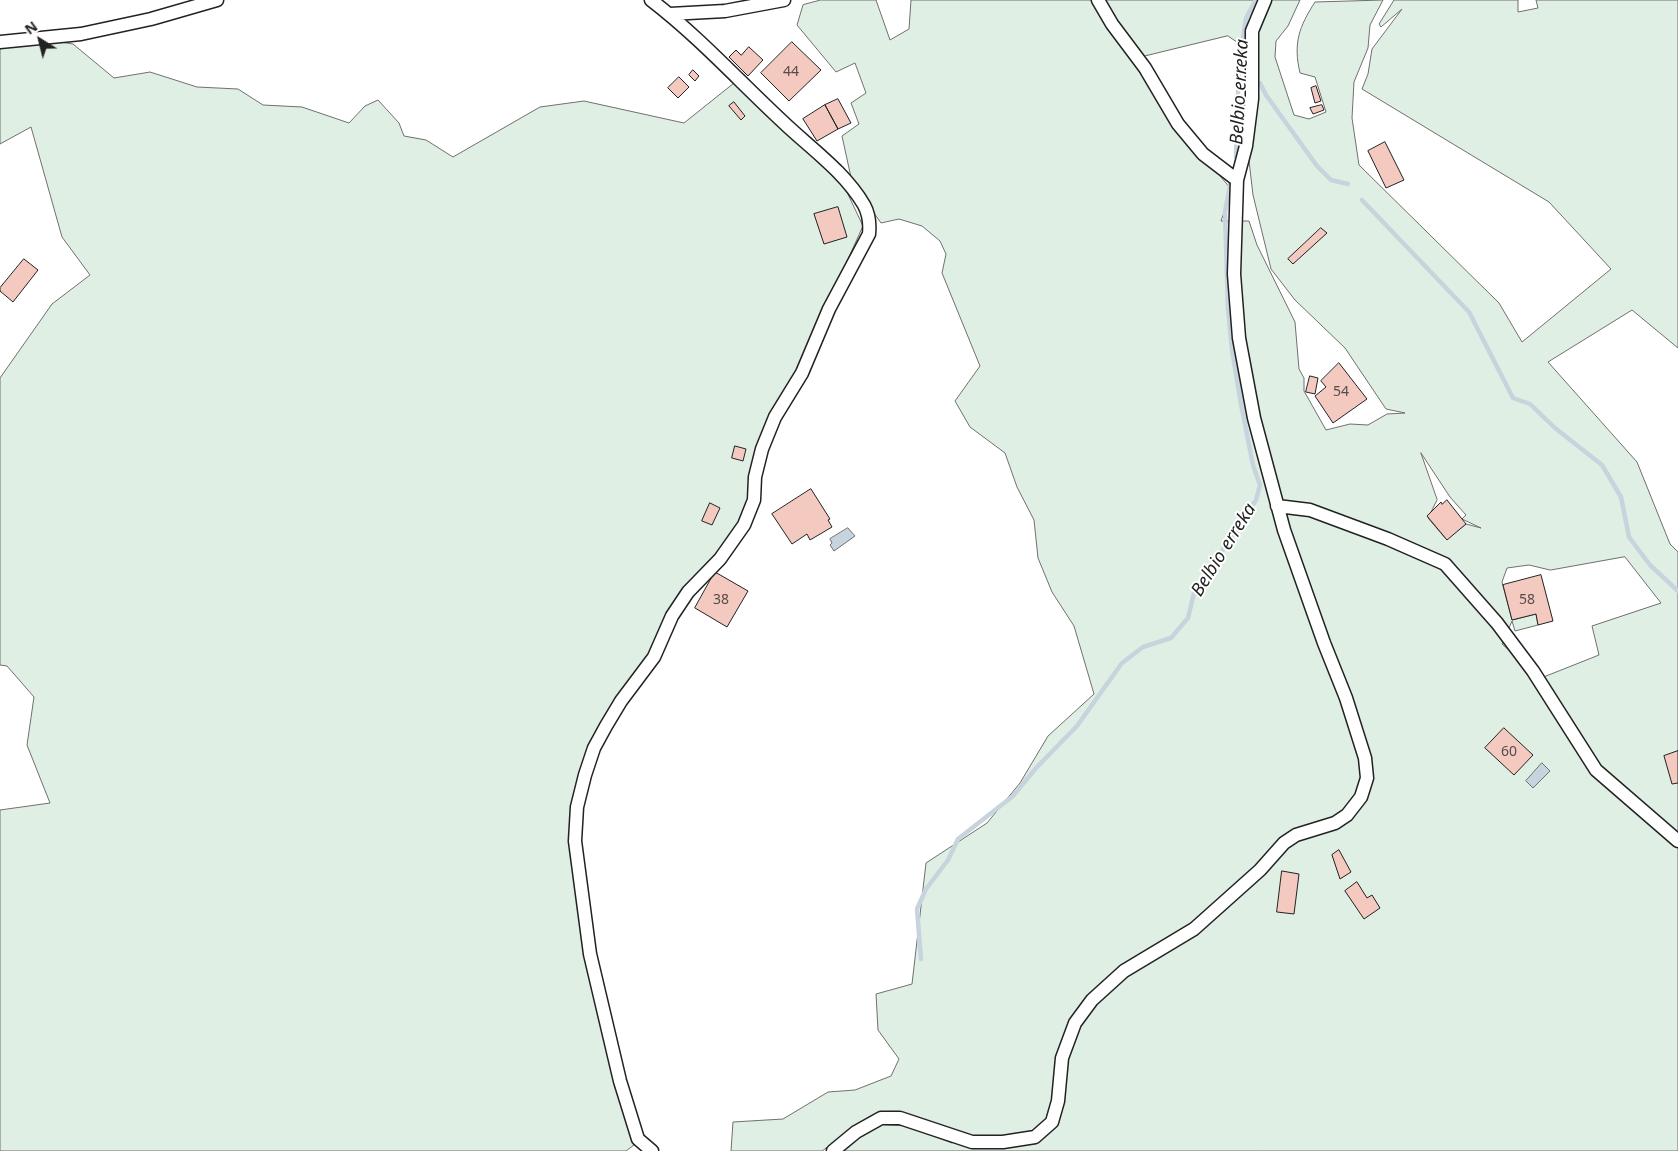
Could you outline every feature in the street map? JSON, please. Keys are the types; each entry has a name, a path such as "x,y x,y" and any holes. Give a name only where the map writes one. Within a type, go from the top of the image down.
{"street":[{"path":"0,42 81,34 151,20 217,0"},
{"path":"651,0 670,14 845,180 865,206 870,227 869,234 829,309 802,373 775,417 762,449 755,477 754,500 744,525 720,559 688,592 672,616 654,657 606,726 594,748 585,774 577,808 575,841 590,954 620,1081 638,1138 652,1151"},
{"path":"670,14 725,11 784,0"},
{"path":"1098,0 1112,24 1145,68 1178,124 1203,154 1237,180"},
{"path":"833,1151 856,1132 881,1118 900,1118 972,1142 1003,1142 1036,1136 1052,1122 1058,1101 1062,1058 1075,1023 1092,1000 1124,971 1194,929 1260,870 1284,843 1296,835 1335,823 1348,815 1361,797 1367,778 1365,758 1346,698 1324,643 1277,506 1254,418 1239,338 1234,274 1237,180 1246,146 1252,100 1252,31 1265,0"},
{"path":"1277,506 1310,510 1388,539 1445,564 1498,623 1533,671 1596,770 1678,841"}],"green space":[{"path":"821,0 876,0 890,40 909,29 911,0 1300,0 1288,26 1276,41 1275,57 1294,115 1309,119 1326,112 1315,77 1300,73 1297,53 1301,28 1315,2 1383,0 1370,25 1368,48 1354,82 1352,118 1359,165 1499,303 1522,342 1611,269 1549,202 1362,89 1368,74 1372,49 1402,9 1381,27 1379,24 1394,0 1518,0 1518,12 1538,8 1536,0 1678,0 1678,348 1632,310 1548,362 1637,462 1670,544 1678,552 1678,1151 839,1151 876,1124 907,1126 952,1143 926,1122 876,1118 844,1135 822,1151 731,1151 733,1122 783,1119 828,1092 855,1090 891,1076 899,1059 878,1030 876,994 912,984 926,863 987,823 1020,783 1048,736 1094,694 1074,626 1052,592 1038,558 1034,520 1017,487 1005,453 970,427 955,401 980,366 942,273 946,254 940,241 922,226 899,219 881,223 852,182 842,136 859,124 851,103 866,93 855,63 836,72 797,25 803,5","holes":["1228,36 1253,53 1256,100 1249,161 1253,195 1271,269 1295,300 1345,348 1386,409 1405,413 1387,414 1368,425 1350,424 1326,430 1304,391 1304,378 1299,369 1295,322 1257,245 1249,221 1221,221 1232,190 1214,169 1138,58","1421,453 1450,497 1466,515 1462,519 1481,528 1466,524 1446,539 1428,518 1437,500","1625,557 1661,603 1592,626 1599,655 1541,678 1502,644 1512,621 1515,631 1538,625 1536,614 1512,620 1502,582 1507,568 1529,565 1550,570"]},
{"path":"54,41 73,44 114,78 150,72 197,87 238,89 263,105 302,107 349,123 365,106 378,100 399,123 404,136 426,140 453,157 540,107 584,101 684,123 734,83 845,188 863,226 762,449 744,525 688,592 606,726 577,807 590,954 642,1139 626,1151 0,1151 0,810 50,803 27,745 34,697 7,666 0,665 0,378 52,304 90,275 62,237 31,127 0,144 0,48"}],"shaded area":[{"path":"848,528 855,536 834,551 830,545 832,543 830,539"},
{"path":"1542,763 1550,771 1533,788 1526,781"}],"building":[{"path":"792,42 821,70 789,101 761,73"},
{"path":"749,47 763,60 748,76 729,57 736,50 741,55"},
{"path":"693,70 699,76 695,81 689,75"},
{"path":"679,77 689,87 678,98 668,88"},
{"path":"1316,86 1321,101 1315,103 1311,88"},
{"path":"838,99 851,123 838,129 825,105"},
{"path":"734,102 745,116 741,120 729,106"},
{"path":"825,105 838,129 817,141 803,119"},
{"path":"1322,105 1324,110 1313,114 1310,108"},
{"path":"1385,142 1404,180 1386,188 1368,151"},
{"path":"838,207 847,237 824,244 814,214"},
{"path":"1321,228 1327,233 1293,264 1288,259"},
{"path":"24,259 38,270 13,302 0,291 0,288"},
{"path":"1339,363 1367,399 1333,423 1315,396 1326,387 1321,381"},
{"path":"1310,376 1318,378 1315,394 1306,392"},
{"path":"735,446 746,449 743,461 732,458"},
{"path":"811,489 830,519 828,520 832,527 810,540 807,534 792,544 772,514"},
{"path":"1447,500 1466,524 1447,540 1427,516 1441,502 1442,504"},
{"path":"710,503 720,508 712,525 702,521"},
{"path":"715,572 748,591 727,627 695,608"},
{"path":"1541,575 1553,621 1538,625 1536,614 1512,620 1503,585"},
{"path":"1504,728 1533,755 1514,775 1485,748"},
{"path":"1678,751 1678,783 1672,784 1664,756"},
{"path":"1339,850 1351,872 1340,879 1332,855"},
{"path":"1282,871 1299,874 1294,914 1277,912"},
{"path":"1357,882 1367,898 1372,895 1380,908 1364,919 1345,891"}],"waterway":[{"name":"Belbio erreka","path":"1236,157 1239,64 1246,18 1256,0"},
{"path":"1260,83 1266,95 1317,166 1331,180 1348,184"},
{"name":"Belbio erreka","path":"921,959 917,909 926,889 948,860 958,839 1013,796 1036,768 1077,726 1122,663 1143,647 1171,638 1188,618 1194,593 1256,500 1260,485 1253,465 1241,404 1232,350 1228,309 1225,212 1231,180"},
{"path":"1362,200 1469,312 1513,398 1530,404 1555,428 1602,465 1621,497 1629,537 1650,565 1678,591"}]}
